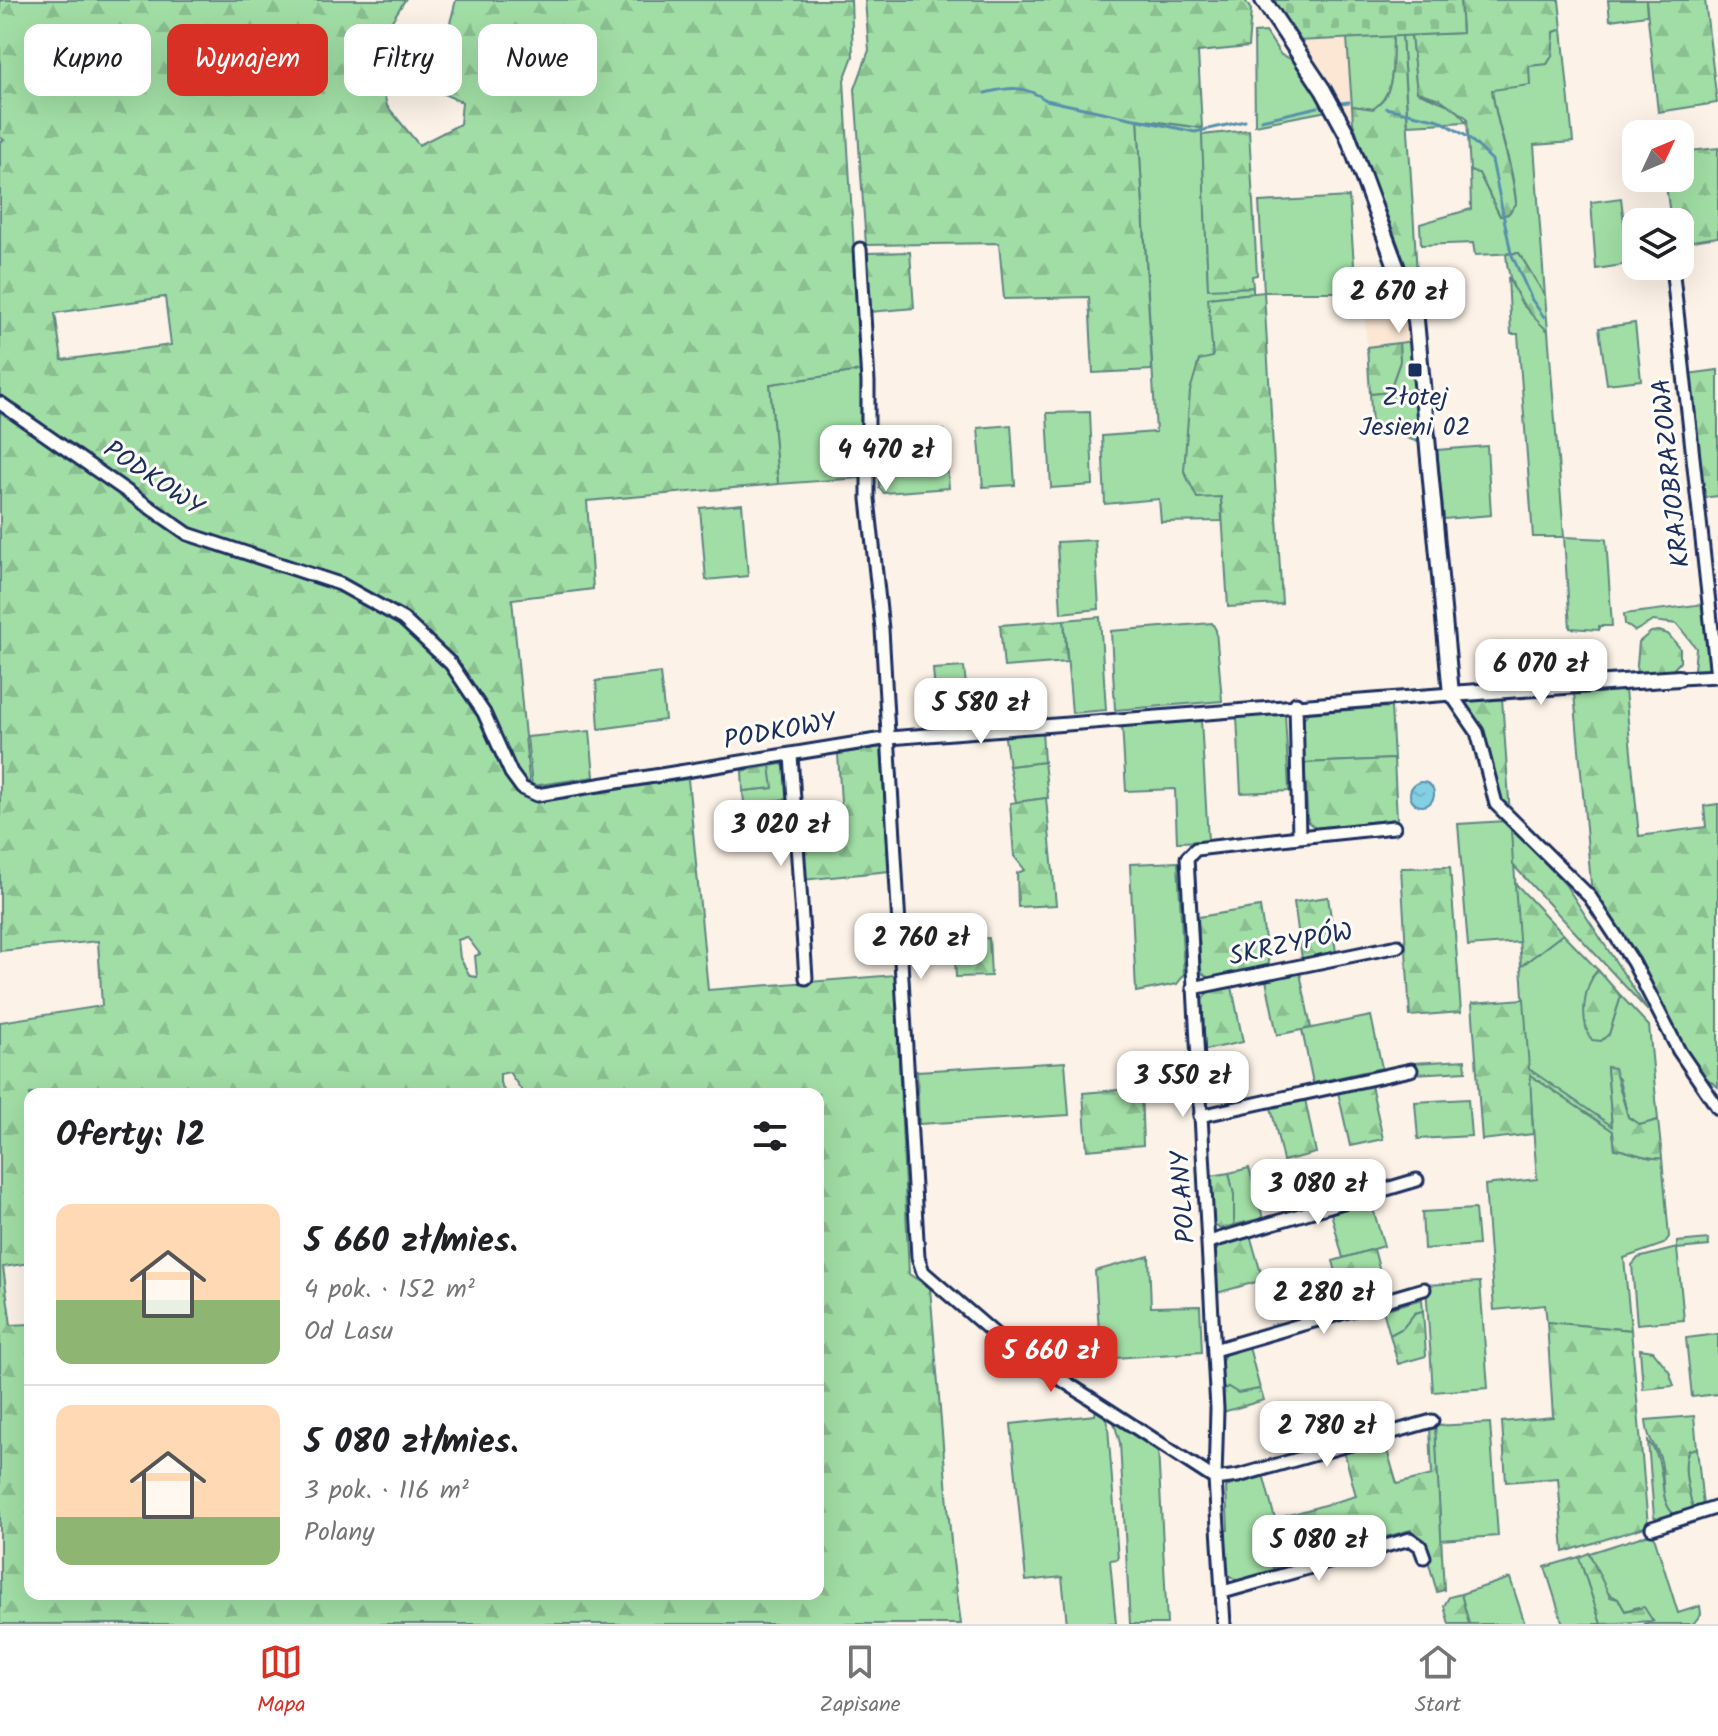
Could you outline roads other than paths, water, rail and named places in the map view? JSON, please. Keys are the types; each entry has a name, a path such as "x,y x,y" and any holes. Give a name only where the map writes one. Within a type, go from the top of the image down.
{"street":[{"path":"1263,0 1323,90 1347,134 1416,320 1451,694 1477,732 1496,804 1590,897 1633,962 1679,1051 1718,1108"},
{"path":"860,249 868,382 868,499 882,629 918,1257 923,1272 1005,1343 1215,1479 1238,1476 1432,1421"},
{"name":"KRAJOBRAZOWA","path":"1674,280 1717,676"},
{"name":"PODKOWY","path":"0,403 188,534 340,584 403,619 451,664 484,713 511,773 522,788 537,795 889,738 1296,703 1717,676"},
{"path":"1296,703 1299,837 1394,827"},
{"path":"791,755 806,978"},
{"name":"POLANY","path":"1224,1624 1215,1479 1217,1409 1193,988 1189,853 1196,849 1299,837"},
{"name":"SKRZYPÓW","path":"1193,988 1398,946"},
{"path":"1200,1116 1411,1070"},
{"path":"1209,1242 1417,1180"},
{"path":"1214,1350 1424,1289"},
{"path":"1652,1528 1718,1507"},
{"path":"1223,1592 1410,1539 1420,1546 1424,1557"}],"water":[{"path":"1422,782 1431,785 1434,794 1431,803 1422,806 1413,803 1410,794 1413,785"}],"waterway":[{"path":"985,93 1024,90 1046,100 1195,132 1245,121"},
{"path":"1341,103 1349,102"},
{"path":"1261,120 1318,107"},
{"path":"1386,108 1439,120 1468,137 1492,160 1511,253 1532,300 1544,317"}],"place":[{"name":"Złotej Jesieni 02","path":"1415,370"}]}
